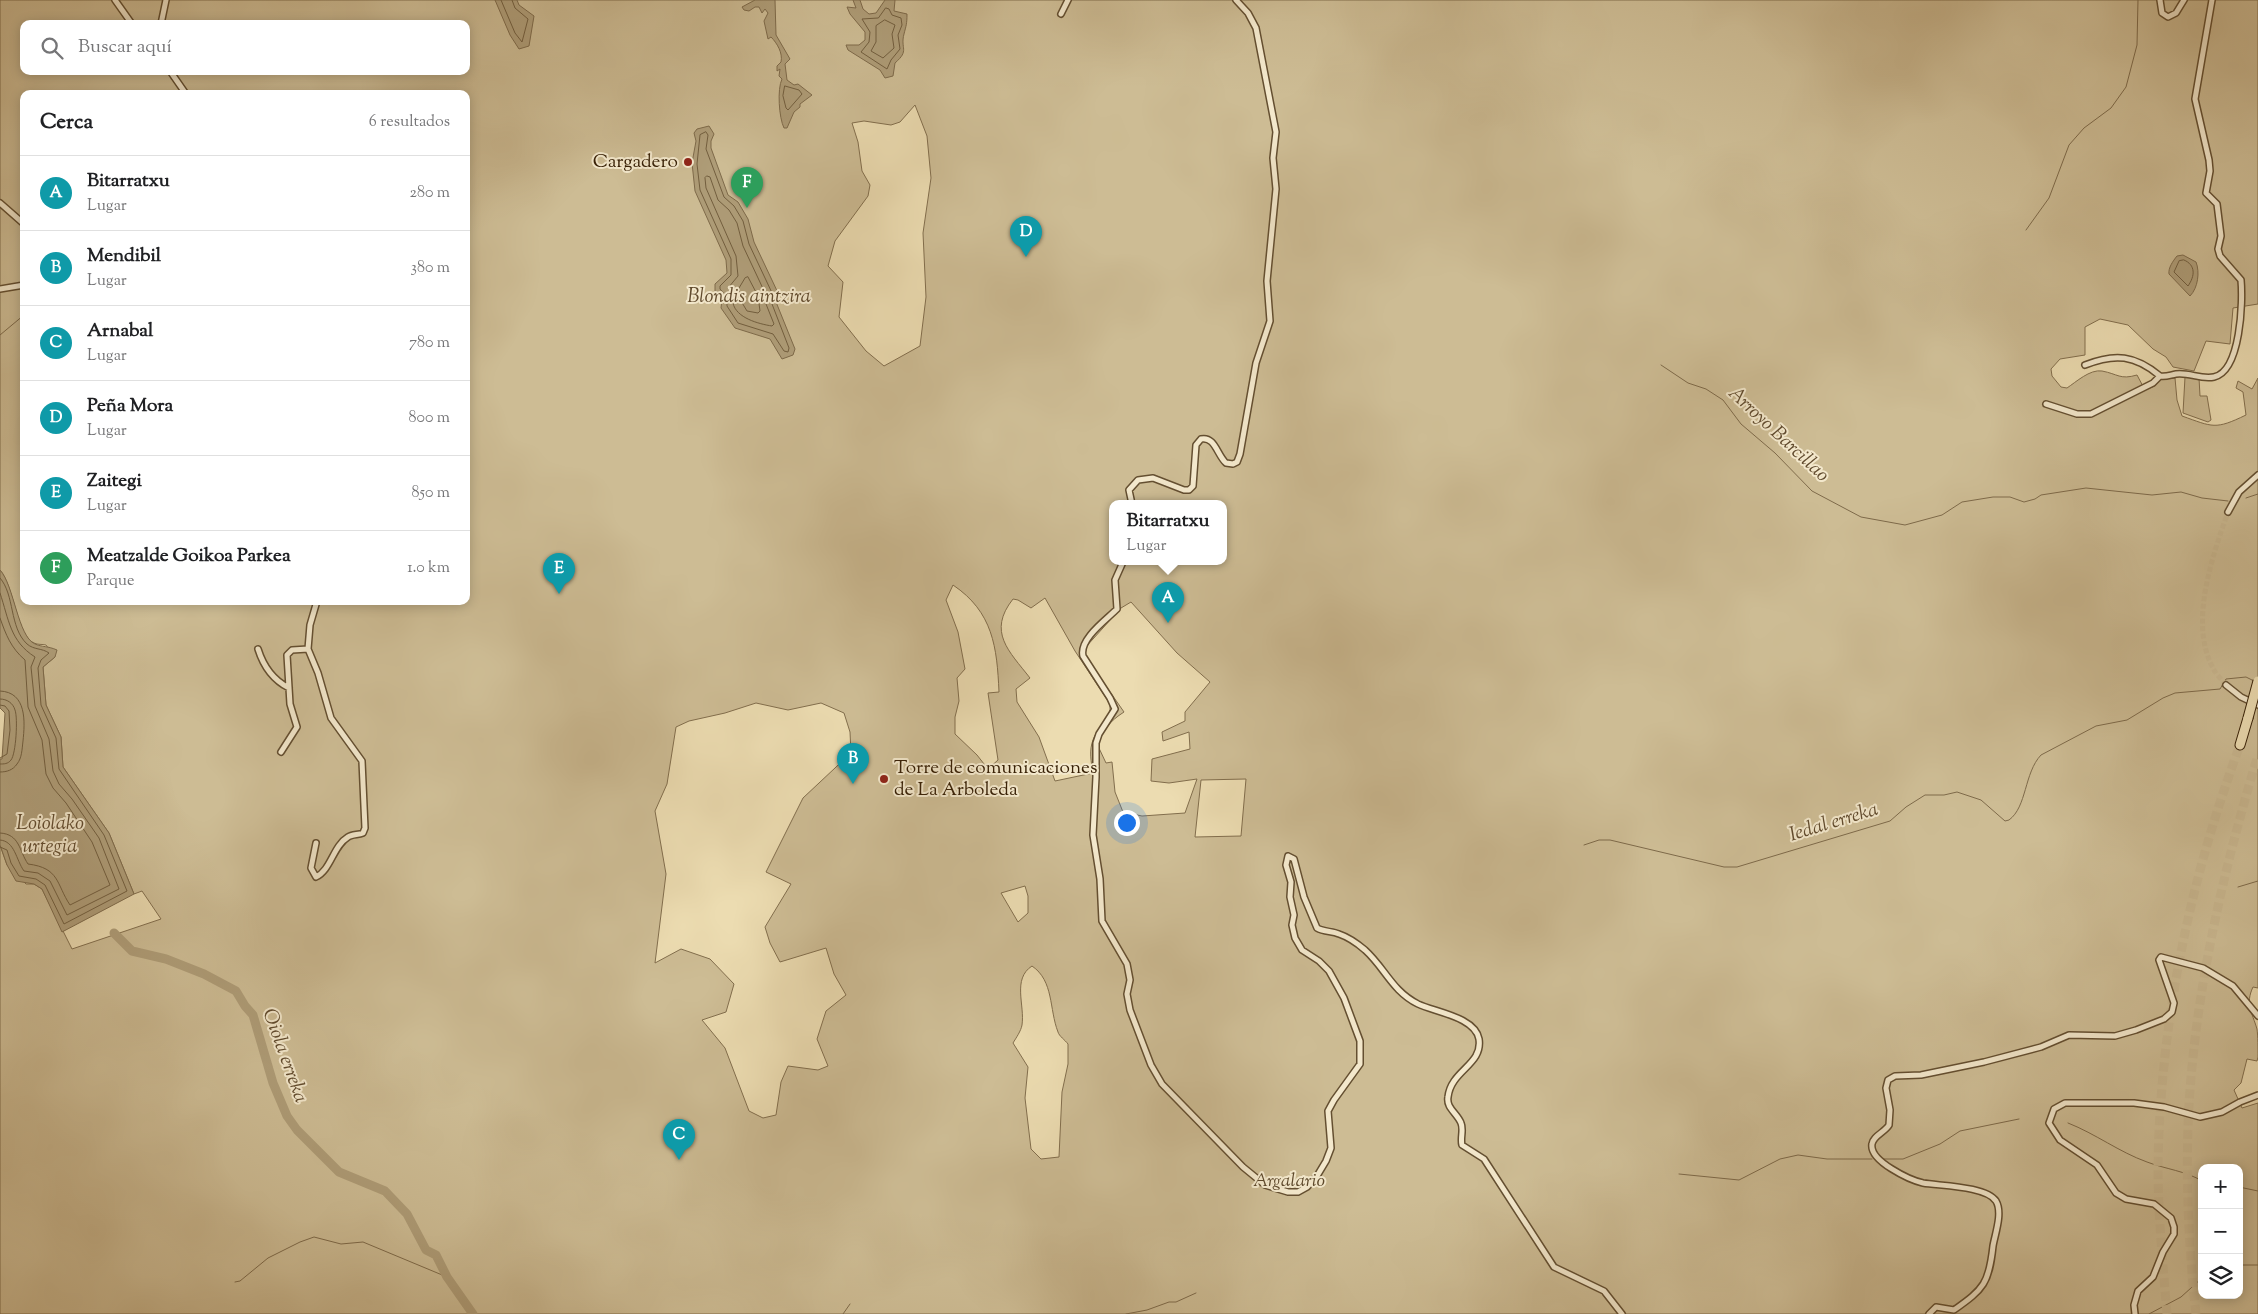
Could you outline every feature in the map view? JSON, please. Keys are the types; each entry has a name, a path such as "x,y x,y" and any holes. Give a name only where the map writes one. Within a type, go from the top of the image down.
{"highway":[{"path":"2240,745 2258,680"}],"street":[{"path":"115,0 129,20"},
{"path":"163,20 166,0"},
{"path":"1061,14 1068,0"},
{"path":"1131,500 1129,490 1138,480 1153,478 1184,490 1189,490 1193,486 1196,446 1200,439 1207,439 1214,444 1226,463 1233,464 1237,462 1256,364 1270,321 1267,281 1276,189 1273,158 1276,132 1256,28 1248,13 1236,0"},
{"path":"2160,0 2162,13 2168,18 2176,13 2184,0"},
{"path":"2046,404 2077,414 2091,414 2153,382 2160,376 2177,374 2216,377 2222,372 2233,356 2239,335 2241,280 2220,256 2218,249 2221,236 2215,201 2207,196 2210,171 2207,142 2195,99 2212,0"},
{"path":"173,75 183,90"},
{"path":"0,203 20,220"},
{"path":"0,289 20,286"},
{"path":"2085,365 2112,357 2125,358 2149,365 2160,376"},
{"path":"2228,512 2239,492 2258,475"},
{"path":"1122,565 1116,580 1117,608 1086,642 1082,650 1083,656 1115,709 1099,734 1096,743 1093,835 1102,922 1127,964 1130,980 1127,994 1130,1010 1151,1065 1162,1084 1233,1158 1265,1185 1279,1191 1298,1192 1307,1187 1317,1176 1331,1148 1328,1112 1334,1100 1360,1064 1360,1041 1344,998 1329,971 1319,961 1302,950 1295,938 1292,925 1294,915 1290,897 1291,882 1286,865 1286,859 1288,856 1291,856 1294,859 1304,897 1317,928 1340,934 1360,946 1372,957 1396,989 1411,1000 1463,1020 1475,1030 1479,1040 1477,1054 1473,1062 1454,1079 1449,1089 1447,1101 1450,1109 1462,1125 1462,1145 1484,1159 1554,1266 1604,1291 1622,1314"},
{"path":"316,605 310,625 308,650 318,673 331,718 342,736 358,752 362,766 365,830 360,835 348,837 336,850 322,873 316,877 311,868 316,842"},
{"path":"258,649 263,663 280,684 288,688"},
{"path":"281,752 297,727 290,704 288,688 288,652 308,650"},
{"path":"2226,685 2241,697 2258,705"},
{"path":"1929,1314 1936,1307 1954,1310 1981,1289 1990,1269 1999,1211 1996,1201 1990,1196 1961,1187 1921,1182 1888,1167 1874,1156 1871,1146 1872,1142 1890,1126 1890,1110 1886,1088 1888,1080 1895,1076 1921,1075 1984,1062 2041,1047 2062,1036 2115,1036 2158,1022 2172,1012 2174,1003 2160,968 2159,960 2161,957 2203,968 2233,986 2258,1016"},
{"path":"2135,1314 2134,1305 2138,1291 2153,1277 2163,1252 2174,1234 2171,1218 2154,1204 2126,1199 2116,1193 2097,1164 2072,1150 2054,1134 2050,1123 2054,1109 2065,1103 2134,1103 2158,1106 2200,1117 2222,1112 2258,1095"}],"green space":[{"name":"Argalario","path":"0,0 2258,0 2258,304 2233,308 2230,344 2206,341 2194,371 2173,367 2166,357 2153,349 2128,325 2100,319 2085,327 2085,355 2060,359 2051,369 2052,376 2061,387 2067,388 2083,377 2097,371 2123,377 2137,375 2145,390 2155,386 2161,379 2175,378 2177,400 2182,416 2201,423 2214,425 2227,423 2246,415 2243,392 2236,388 2238,381 2252,389 2258,378 2258,988 2253,987 2249,1003 2257,1029 2258,1057 2257,1061 2247,1059 2241,1083 2234,1090 2242,1108 2258,1103 2258,1314 0,1314 0,845 7,865 26,884 34,884 42,889 72,949 161,919 142,891 134,894 109,833 63,767 61,737 46,705 43,667 55,657 46,645 36,644 28,639 19,621 9,587 0,570","holes":["915,105 927,136 931,178 923,233 926,297 920,346 884,366 866,351 839,317 843,282 828,266 835,241 868,196 870,185 862,171 858,142 852,123 864,121 891,125 900,122","953,585 977,607 985,619 997,660 999,692 988,693 998,760 988,769 977,755 955,734 955,717 959,701 957,678 965,669 958,632 946,600","1045,598 1075,651 1110,704 1109,715 1095,735 1091,748 1093,773 1055,781 1039,737 1017,702 1016,689 1030,678 1004,641 1001,631 1002,621 1005,611 1013,599 1031,608","1131,602 1177,653 1210,682 1185,712 1185,721 1162,732 1163,741 1189,732 1190,749 1152,759 1151,781 1169,783 1197,779 1185,813 1142,816 1123,812 1115,792 1112,762 1106,763 1098,746 1101,736 1107,727 1124,712 1085,656 1084,649 1121,608","756,703 788,710 821,703 844,713 850,732 851,753 803,798 766,872 791,884 765,927 770,943 780,962 826,948 834,974 846,995 826,1011 817,1039 828,1066 818,1070 788,1066 781,1082 776,1115 763,1118 749,1111 725,1048 702,1020 726,1012 734,984 710,959 681,949 655,963 666,874 655,811 667,784 676,727 689,721 725,713","1246,779 1241,836 1195,837 1201,780","1025,886 1028,896 1028,913 1018,922 1001,893","1032,966 1044,979 1048,987 1059,1034 1068,1044 1068,1064 1062,1092 1059,1157 1041,1159 1031,1149 1025,1098 1028,1067 1013,1043 1022,1025 1021,985 1026,971"]},
{"path":"2185,377 2199,378 2200,396 2207,396 2211,420 2208,422 2183,413"}],"water":[{"path":"495,0 517,0 519,5 534,16 529,46 519,49 510,35"},
{"path":"755,0 775,0 776,35 790,59 785,64 787,80 794,85 798,84 812,95 800,104 787,128 784,128 782,123 779,104 782,79 779,76 780,69 777,71 777,66 781,62 781,55 773,39 771,37 768,39 764,21 768,13 765,9 762,13 759,7 749,11 744,10 742,7"},
{"path":"853,0 860,0 863,9 869,14 876,13 885,0 895,0 894,11 907,14 903,52 900,59 895,63 893,76 885,78 880,70 848,50 846,45 859,45 865,40 865,32 850,14 847,7 856,8"},
{"name":"Blondis aintzira","path":"709,126 714,134 711,148 728,195 738,202 748,219 754,242 779,295 776,302 795,349 793,355 782,359 770,339 735,328 721,308 722,299 715,291 715,284 727,273 726,260 695,191 692,163 696,141 694,133 697,129"},
{"path":"2183,255 2196,262 2197,266 2196,284 2190,296 2169,274 2170,267 2175,258"},
{"name":"Loiolako urtegia","path":"0,570 9,587 24,632 35,644 57,650 55,657 43,667 46,705 61,737 63,767 109,833 134,894 62,932 42,889 34,884 16,881 7,865 0,845 0,759 2,759 5,713 0,708"}],"waterway":[{"path":"2026,230 2049,198 2069,145 2084,128 2111,108 2126,87 2137,45 2138,0"},
{"path":"0,335 20,318"},
{"name":"Arroyo Barcillao","path":"1661,365 1688,383 1706,389 1723,400 1741,424 1775,453 1812,491 1861,517 1905,525 1942,515 1962,502 1993,497 2010,497 2024,502 2041,495 2086,488 2152,495 2181,492 2202,498 2228,501"},
{"name":"Arroyo Barcillao","path":"2246,498 2258,494"},
{"name":"Iedal erreka","path":"1584,845 1599,840 1610,840 1724,867 1737,867 1890,821 1906,807 1925,795 1944,795 1957,792 1981,800 2005,821 2009,820 2019,807 2031,771 2041,755 2096,726 2127,720 2163,698 2175,693 2220,689 2226,679 2246,677 2254,681"},
{"path":"2238,887 2258,881"},
{"name":"Oiola erreka","path":"114,933 132,951 166,959 204,974 236,991 253,1015 273,1083 287,1116 297,1130 339,1172 385,1191 407,1214 426,1250 436,1255 447,1277 473,1314"},
{"path":"1883,1159 1903,1159 1940,1144 1960,1131 2019,1119"},
{"path":"2068,1123 2137,1158 2198,1179"},
{"path":"1679,1174 1739,1180 1780,1159 1798,1155 1827,1159 1872,1159"},
{"path":"2243,1188 2258,1191"},
{"path":"235,1282 240,1281 268,1258 314,1237 341,1244 363,1242 447,1277"},
{"path":"2243,1265 2258,1265"},
{"path":"2149,1314 2181,1297 2198,1282"},
{"path":"1126,1314 1147,1310 1169,1302 1176,1302 1196,1293"},
{"path":"843,1314 850,1304"}],"tunnel":[{"path":"2226,685 2214,670 2206,652 2203,633 2203,612 2205,591 2215,549 2228,512"},
{"path":"2167,1314 2158,1167 2165,1059 2181,952 2193,899 2206,847 2240,745"},
{"path":"2196,1314 2187,1173 2188,1125 2196,1031 2211,938 2221,892 2258,755"}],"place":[{"name":"Cargadero","path":"688,162"},
{"name":"Meatzalde Goikoa Parkea","path":"747,208"},
{"name":"Peña Mora","path":"1026,257"},
{"name":"Zaitegi","path":"559,594"},
{"name":"Bitarratxu","path":"1168,623"},
{"name":"Torre de comunicaciones de La Arboleda","path":"884,779"},
{"name":"Mendibil","path":"853,784"},
{"name":"Arnabal","path":"679,1160"}]}
